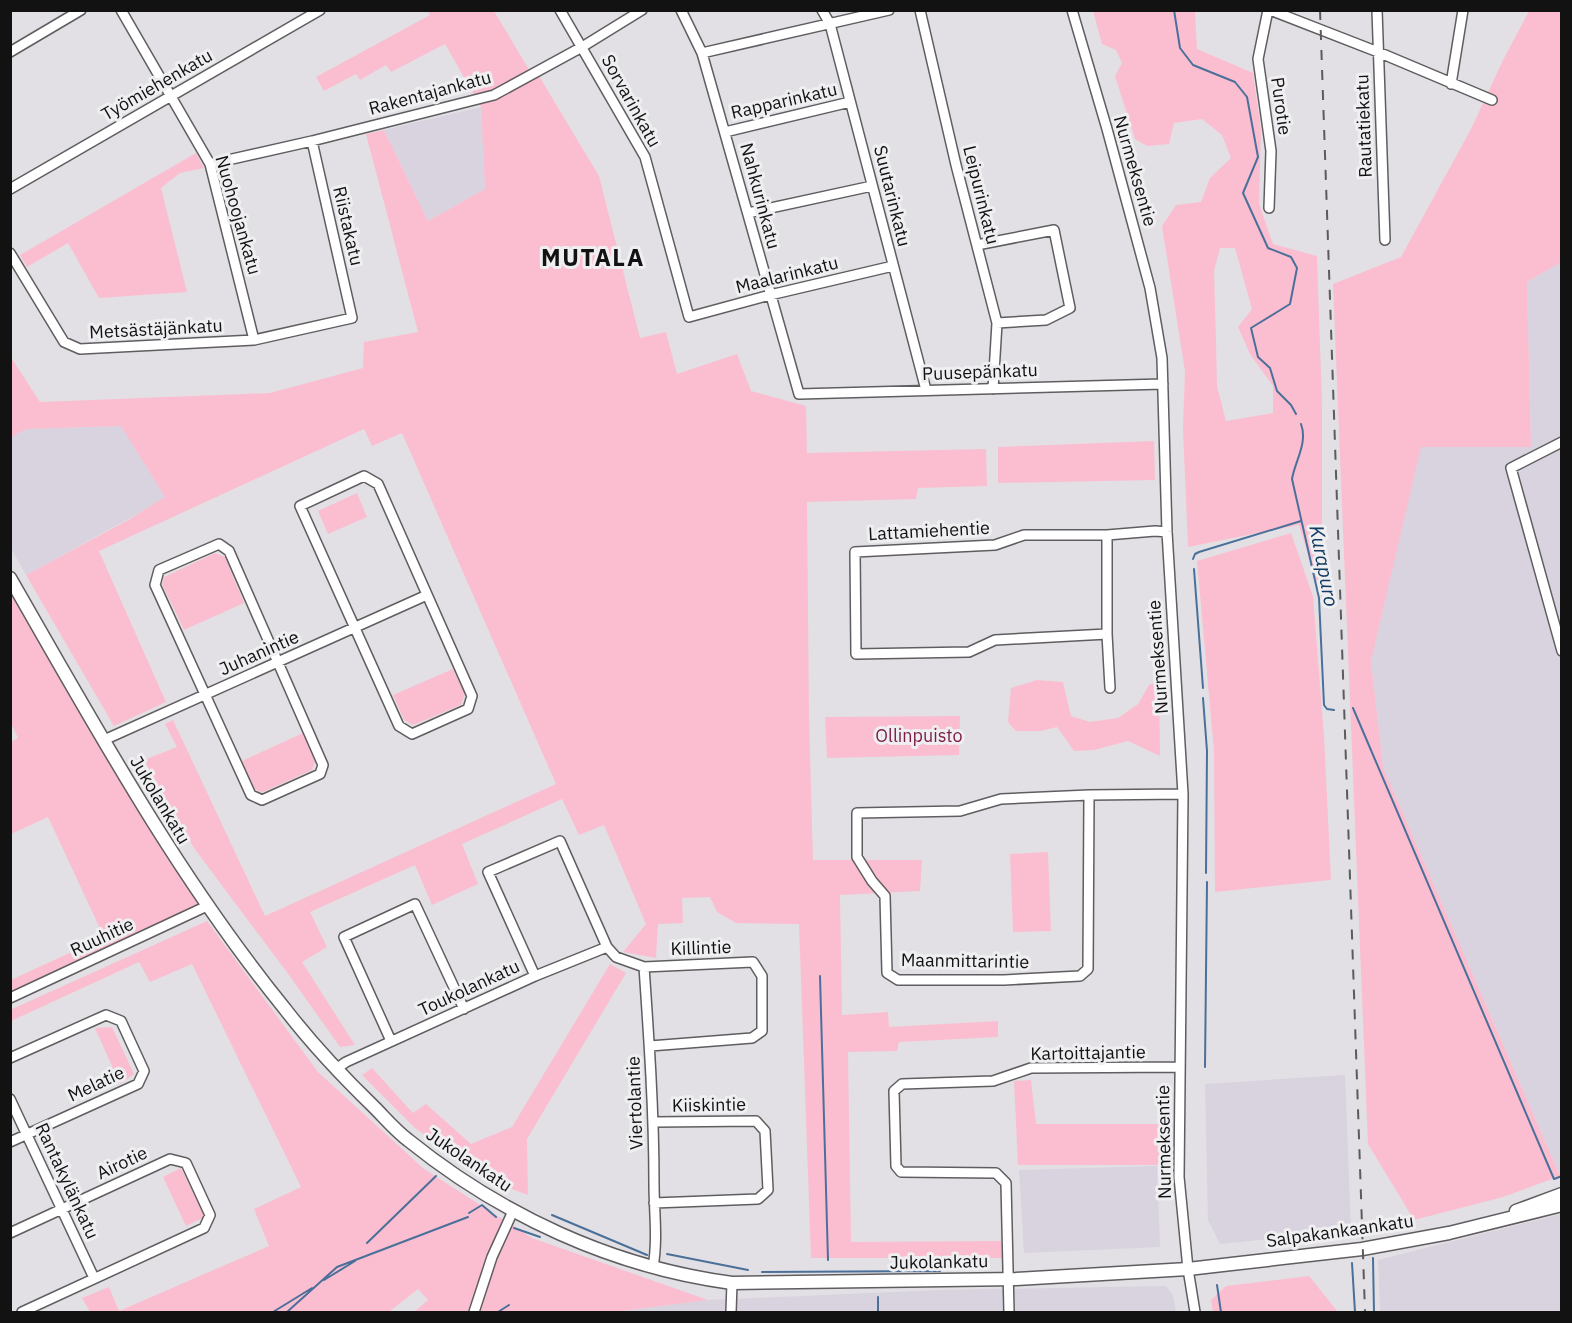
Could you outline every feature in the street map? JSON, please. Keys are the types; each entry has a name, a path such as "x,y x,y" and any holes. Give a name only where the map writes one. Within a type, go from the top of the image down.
{"main road":[{"name":"Jukolankatu","path":"10,578 153,823 207,906 256,974 336,1070 406,1139 483,1195 591,1248 695,1278 732,1282 1008,1278 1188,1269"},
{"name":"Salpakankaankatu","path":"1496,1222 1527,1206 1562,1194"},
{"name":"Salpakankaankatu","path":"1188,1269 1362,1249 1449,1233 1562,1205"}],"street":[{"path":"10,52 81,10"},
{"name":"Nuohoojankatu","path":"121,10 210,164 254,340"},
{"name":"Työmiehenkatu","path":"10,189 320,10"},
{"name":"Sorvarinkatu","path":"560,10 645,157 689,317"},
{"name":"Rakentajankatu","path":"210,164 494,95 582,47 642,10"},
{"name":"Nahkurinkatu","path":"681,10 702,54 799,394"},
{"name":"Suutarinkatu","path":"822,10 830,24 926,390"},
{"path":"702,54 889,10"},
{"name":"Leipurinkatu","path":"920,10 997,323 993,388"},
{"name":"Nurmeksentie","path":"1072,10 1150,288 1158,333 1163,384 1167,532 1183,794 1179,1177 1188,1269 1195,1312"},
{"path":"1269,10 1378,52 1492,100"},
{"name":"Purotie","path":"1269,10 1257,59 1271,151 1269,208"},
{"name":"Rautatiekatu","path":"1377,10 1385,240"},
{"path":"1451,84 1463,10"},
{"name":"Rapparinkatu","path":"725,132 850,102"},
{"name":"Riistakatu","path":"312,141 352,318"},
{"path":"748,213 872,186"},
{"path":"977,245 1054,230 1070,308 1046,320 997,323"},
{"name":"Metsästäjänkatu","path":"10,253 64,342 80,349 254,340 352,318"},
{"name":"Maalarinkatu","path":"689,317 893,266"},
{"name":"Puusepänkatu","path":"799,394 1163,384"},
{"path":"1562,442 1512,468 1562,651"},
{"path":"364,476 378,484 427,595 472,696 468,709 412,734 399,726 300,506 364,476"},
{"name":"Lattamiehentie","path":"1107,634 995,640 969,652 856,654 855,552 995,545 1024,535 1167,532"},
{"path":"1107,535 1107,634 1110,688"},
{"path":"219,544 229,551 279,662 324,765 320,774 262,800 251,795 155,585 159,570 219,544"},
{"name":"Juhanintie","path":"104,740 427,595"},
{"name":"Maanmittarintie","path":"1089,795 1088,969 1080,976 1004,980 898,980 888,973 885,896 872,881 857,857 857,813 960,811 1001,800 1089,795 1183,794"},
{"path":"535,976 488,872 560,841 607,947 616,957 644,967"},
{"path":"391,1041 344,936 415,904 464,1009"},
{"name":"Ruuhitie","path":"10,998 207,906"},
{"name":"Toukolankatu","path":"336,1070 346,1062 391,1041 535,976 607,947"},
{"name":"Killintie","path":"644,967 753,962 762,976 762,1031 752,1038 650,1046"},
{"name":"Viertolantie","path":"644,967 654,1122 654,1203 657,1246 653,1267"},
{"name":"Melatie","path":"10,1059 106,1015 121,1021 144,1071 138,1084 10,1142"},
{"name":"Kartoittajantie","path":"1008,1278 1006,1183 996,1173 901,1172 896,1166 894,1091 902,1084 993,1081 1031,1068 1179,1067"},
{"name":"Rantakylänkatu","path":"10,1099 94,1278"},
{"name":"Kiiskintie","path":"654,1122 756,1121 765,1131 768,1190 758,1199 654,1203"},
{"name":"Airotie","path":"62,1209 170,1159 186,1163 210,1215 204,1228 94,1278"},
{"path":"10,1233 62,1209"},
{"path":"474,1312 492,1257 513,1211"},
{"path":"22,1312 94,1278"},
{"path":"1008,1278 1009,1312"},
{"path":"731,1312 732,1282"}],"shaded area":[{"path":"481,107 485,189 428,221 384,130"},
{"path":"1561,262 1562,1175 1560,1176 1383,767 1371,660 1421,446 1531,447 1527,282"},
{"path":"121,426 166,498 26,575 11,548 10,437 26,429"},
{"path":"1345,1075 1351,1231 1220,1244 1208,1220 1205,1084"},
{"path":"1157,1166 1160,1247 1024,1253 1019,1170"},
{"path":"1561,1214 1561,1312 1380,1312 1378,1260"},
{"path":"1166,1286 1173,1295 1176,1312 614,1312 708,1300 939,1290"}],"green space":[{"path":"427,11 494,11 534,78 539,76 599,176 640,338 666,332 677,374 737,354 751,391 806,406 807,453 986,449 987,486 918,488 916,499 807,502 809,717 813,860 922,860 920,891 840,895 842,1015 888,1012 889,1027 998,1021 998,1037 899,1042 897,1051 848,1052 851,1242 1001,1241 1002,1258 811,1258 799,924 736,923 717,912 710,897 682,898 683,923 658,924 656,958 623,952 646,924 604,825 579,835 562,799 462,844 478,884 432,905 415,865 310,912 327,947 302,962 355,1045 340,1047 194,848 144,760 177,747 165,724 173,720 265,916 556,784 402,433 372,446 364,429 99,551 166,702 114,726 26,575 128,520 165,497 121,426 26,429 11,437 10,356 40,402 270,393 363,368 364,342 418,332 366,134 384,130 428,221 485,189 481,107 445,44 391,72 386,65 360,80 356,74 324,91 316,77 430,15"},
{"path":"1093,11 1195,11 1197,49 1253,73 1261,130 1259,204 1273,244 1317,256 1322,404 1322,598 1299,525 1188,547 1183,429 1185,371 1162,226 1176,205 1201,202 1210,178 1231,158 1222,135 1202,119 1174,123 1169,144 1147,146 1135,139 1115,76 1122,63 1116,50 1102,44","holes":["1220,248 1235,248 1252,309 1238,327 1250,354 1273,386 1273,413 1226,421 1217,386 1214,271"]},
{"path":"1529,11 1561,11 1561,262 1527,282 1531,447 1421,447 1371,661 1383,767 1560,1176 1503,1197 1414,1220 1368,1144 1333,284 1401,257 1471,129"},
{"path":"196,153 204,168 180,173 161,188 187,292 99,298 68,243 27,267 20,255"},
{"path":"1154,441 1155,480 998,483 998,447"},
{"path":"357,493 367,517 328,534 318,511"},
{"path":"1291,533 1313,596 1324,736 1331,880 1215,892 1214,751 1197,561"},
{"path":"215,553 225,557 244,603 184,630 162,584 164,577"},
{"path":"11,583 155,835 200,907 11,995 11,980 104,937 48,817 11,834 11,742 18,738 11,723"},
{"path":"453,669 465,694 461,705 413,725 404,720 393,695"},
{"path":"1037,680 1063,682 1071,716 1090,722 1118,718 1138,704 1149,685 1159,681 1160,756 1128,741 1094,750 1074,751 1057,727 1041,731 1016,731 1008,722 1011,688"},
{"name":"Ollinpuisto","path":"960,716 959,755 827,758 825,717"},
{"path":"303,733 315,762 312,770 261,793 255,789 242,761"},
{"path":"1048,852 1051,931 1013,932 1010,854"},
{"path":"207,921 318,1072 424,1169 532,1238 708,1300 614,1312 414,1312 428,1300 418,1289 389,1312 90,1312 82,1298 109,1287 119,1311 269,1246 254,1209 301,1187 192,964 150,982 139,962 11,1021 10,1010"},
{"path":"610,964 626,973 527,1139 528,1195 492,1182 415,1128 362,1075 372,1068 413,1113 426,1104 471,1144 512,1127"},
{"path":"112,1027 134,1074 120,1084 95,1028"},
{"path":"1031,1080 1036,1124 1162,1124 1161,1165 1018,1165 1014,1081"},
{"path":"181,1168 205,1217 186,1226 163,1177"},
{"path":"1309,1276 1338,1312 1213,1312 1211,1300 1226,1286"}],"waterway":[{"path":"1174,10 1180,48 1193,65 1235,82 1247,97 1258,157 1243,193 1268,248 1291,257 1297,268 1290,304 1251,328 1258,357 1270,368 1277,391 1291,405 1296,414"},
{"name":"Kurapuro","path":"1301,424 1302,445 1292,479 1319,598 1324,705 1327,709 1334,710"},
{"path":"1193,559 1199,552 1301,521"},
{"path":"1194,569 1203,688"},
{"path":"1203,698 1207,751 1206,873"},
{"path":"1353,708 1554,1179 1562,1176"},
{"path":"1205,1067 1207,882"},
{"path":"820,976 828,1260"},
{"path":"367,1243 436,1176"},
{"path":"469,1213 482,1205 496,1217"},
{"path":"552,1215 647,1255"},
{"path":"287,1312 337,1267 468,1217"},
{"path":"514,1228 540,1237"},
{"path":"667,1254 748,1270"},
{"path":"1373,1258 1374,1312"},
{"path":"324,1280 355,1261"},
{"path":"1352,1263 1355,1312"},
{"path":"762,1272 940,1271"},
{"path":"1217,1285 1221,1312"},
{"path":"273,1312 312,1288"},
{"path":"878,1297 878,1312"},
{"path":"498,1312 509,1305"}],"railway":[{"path":"1320,10 1365,1312"}],"district":[{"name":"MUTALA","path":"593,258"}]}
